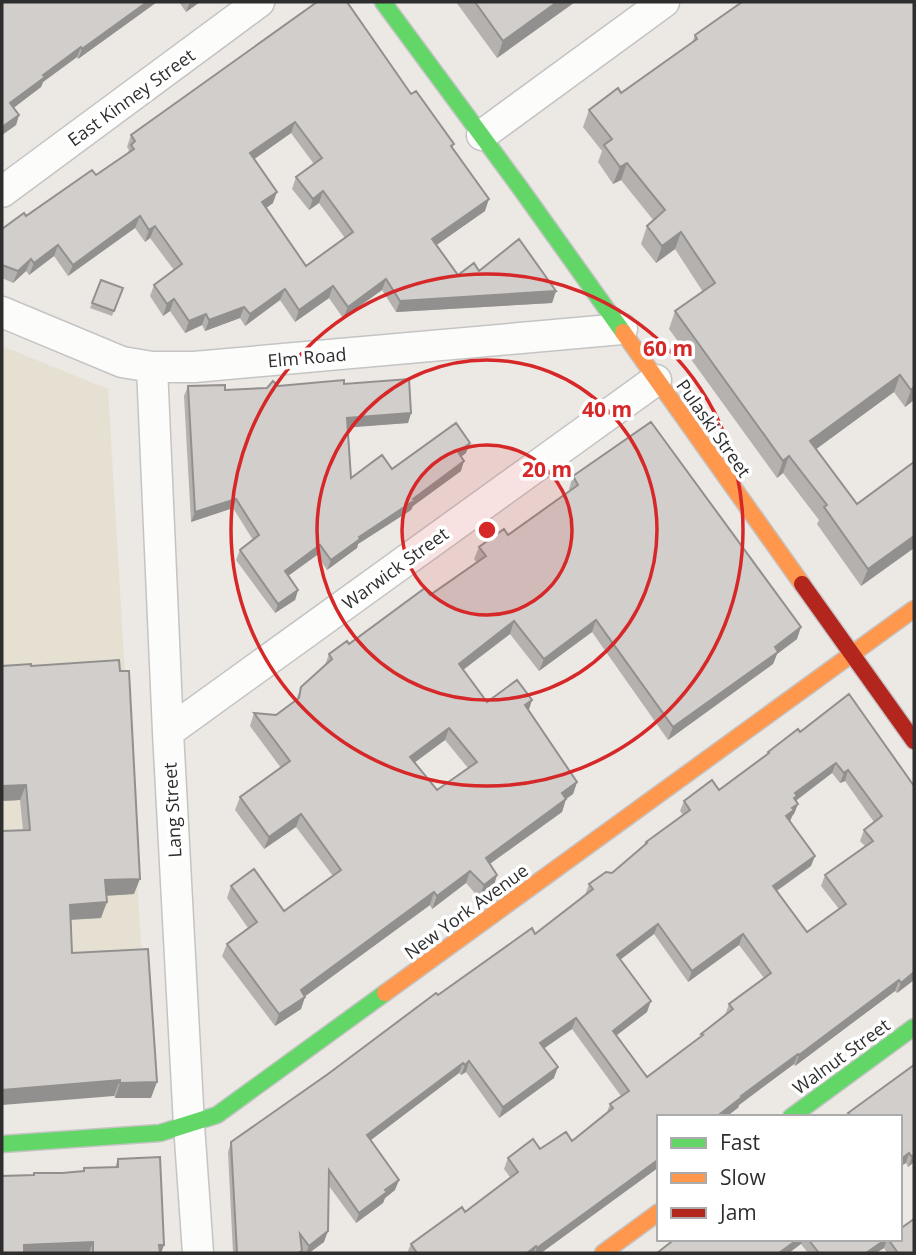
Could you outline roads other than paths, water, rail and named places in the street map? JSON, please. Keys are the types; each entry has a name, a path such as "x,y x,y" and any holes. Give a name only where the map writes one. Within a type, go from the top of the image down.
{"street":[{"name":"East Kinney Street","path":"2,192 259,2"},
{"name":"Pulaski Street","path":"383,2 622,329 914,741"},
{"path":"482,135 664,2"},
{"name":"Elm Road","path":"2,312 122,362 152,367 194,367 622,329"},
{"name":"Lang Street","path":"152,367 168,732 198,1253"},
{"name":"Warwick Street","path":"168,732 656,380"},
{"name":"New York Avenue","path":"2,1144 160,1132 217,1115 914,610"},
{"name":"Walnut Street","path":"794,1115 914,1027"},
{"path":"603,1253 657,1214"}]}
